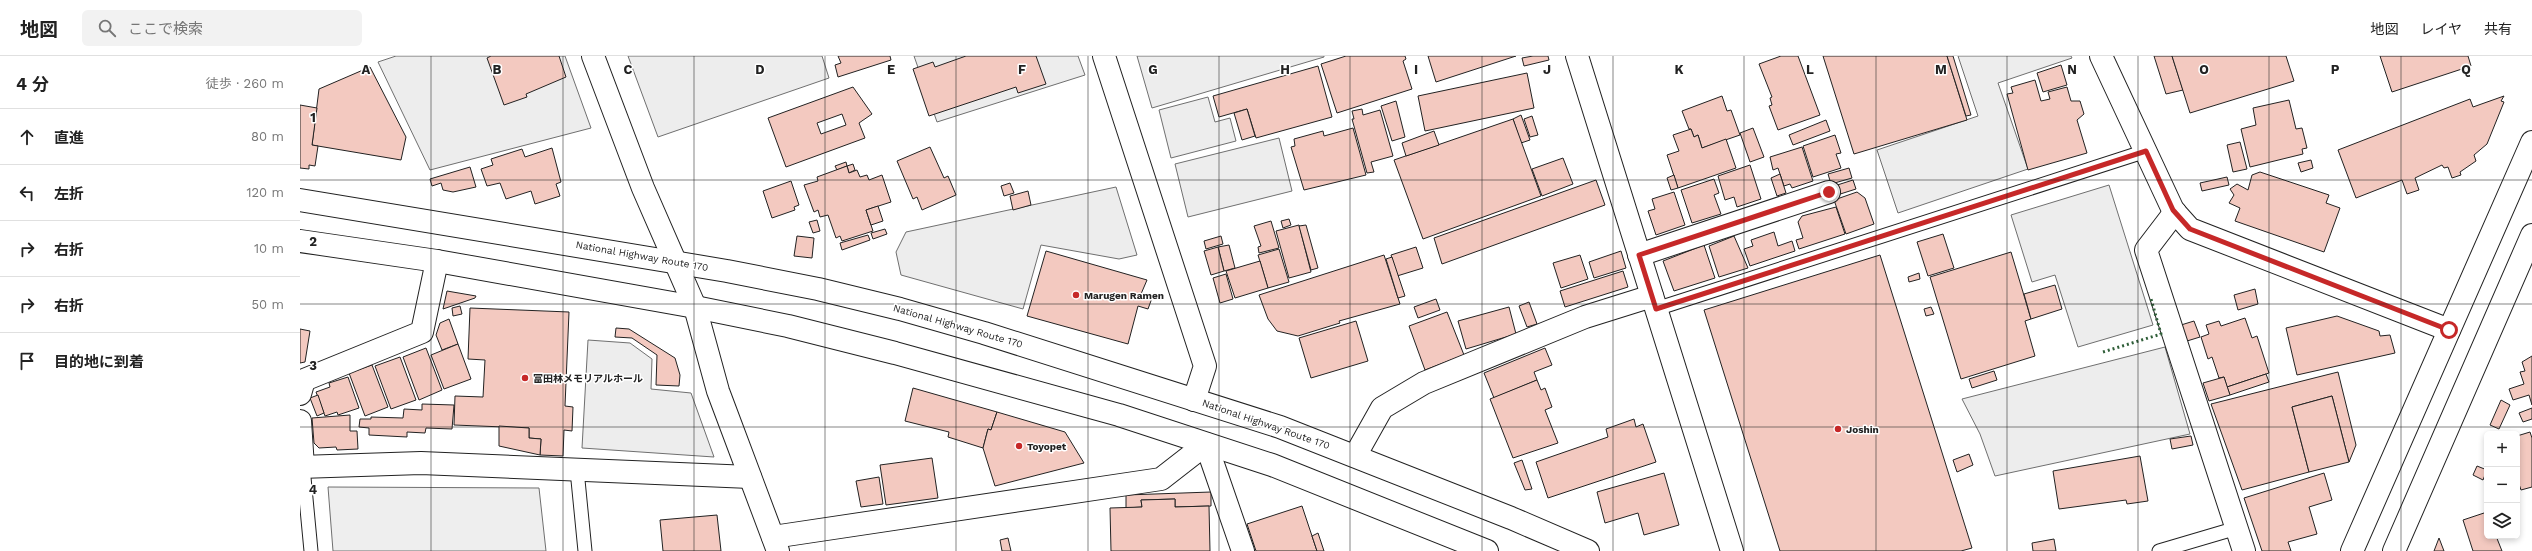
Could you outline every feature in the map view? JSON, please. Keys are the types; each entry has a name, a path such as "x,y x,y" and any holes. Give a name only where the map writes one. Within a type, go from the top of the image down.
{"main road":[{"path":"593,56 643,188 695,307 718,391 775,544 1162,479 1206,444"},
{"path":"1104,56 1206,366 1194,400"},
{"path":"1576,56 1732,551"},
{"path":"2100,56 2175,212 2190,229 2449,330"},
{"path":"2352,551 2532,142"},
{"path":"1639,255 1829,192"},
{"name":"National Highway Route 170","path":"300,200 675,262 818,289 900,309 984,333 1280,427 1511,518 1588,551"},
{"path":"2175,212 2146,250 2244,551"},
{"path":"2394,551 2532,235"},
{"path":"300,240 437,261 695,307 788,326 896,354 1119,415 1286,471 1487,551"},
{"path":"300,394 304,380 422,332 437,261"},
{"path":"1355,456 1382,408 1424,383 1585,318 1654,303"},
{"path":"300,421 301,467 421,462 750,477"},
{"path":"1206,444 1243,551"}],"lane":[{"path":"1654,303 2146,151"},
{"path":"301,467 311,551"},
{"path":"577,470 585,551"},
{"path":"2159,551 2236,528"}],"shaded area":[{"path":"396,56 565,56 591,128 430,170 378,62"},
{"path":"628,56 822,56 829,78 658,137"},
{"path":"914,56 1078,56 1085,75 937,122"},
{"path":"1137,56 1324,56 1324,57 1152,108"},
{"path":"1958,56 2071,56 2072,58 1998,83 2028,169 1898,213 1877,150 1978,116"},
{"path":"1208,97 1215,122 1230,118 1236,141 1171,158 1159,110"},
{"path":"1279,138 1292,191 1188,217 1175,164"},
{"path":"2109,185 2153,325 2078,347 2055,275 2032,282 2011,215"},
{"path":"1116,187 1137,255 1119,259 1041,245 1023,309 901,275 896,252 906,232"},
{"path":"588,340 630,343 652,359 651,389 691,393 714,457 582,448"},
{"path":"2165,347 2190,434 1995,476 1980,434 1962,399"},
{"path":"328,487 539,488 546,551 333,551"}],"building":[{"path":"491,56 559,56 566,77 526,94 527,97 504,105 487,58"},
{"path":"838,56 890,56 891,60 838,77 835,65 841,63"},
{"path":"966,56 1036,56 1046,84 1018,93 1016,87 929,116 913,69 933,62 935,67"},
{"path":"1346,56 1405,56 1406,59 1403,61 1412,89 1337,113 1321,64"},
{"path":"1428,56 1516,56 1436,82"},
{"path":"1548,56 1549,60 1524,66 1522,58"},
{"path":"1781,56 1798,56 1820,115 1778,130 1769,106 1772,105 1770,98 1772,97 1759,64"},
{"path":"1823,56 1947,56 1967,120 1854,154"},
{"path":"1947,56 1953,56 1971,115 1966,116"},
{"path":"2154,56 2172,56 2183,90 2166,94"},
{"path":"2172,56 2286,56 2294,81 2190,113"},
{"path":"2380,56 2468,56 2471,66 2392,92"},
{"path":"2061,65 2067,85 2043,92 2037,73"},
{"path":"1318,66 1332,117 1256,138 1247,109 1219,117 1213,96"},
{"path":"370,67 406,137 401,160 312,145 319,89"},
{"path":"1527,73 1534,108 1425,131 1418,96"},
{"path":"2035,80 2041,101 2050,99 2048,92 2067,87 2071,101 2080,101 2084,114 2077,120 2087,153 2028,170 2007,94 2013,93 2011,87"},
{"path":"853,87 872,114 859,123 865,138 786,167 768,118","holes":["842,114 846,125 821,134 817,123"]},
{"path":"1722,96 1727,111 1731,110 1740,135 1702,148 1698,135 1694,137 1682,111"},
{"path":"2504,96 2501,101 2504,102 2487,144 2474,155 2476,161 2460,172 2461,175 2452,178 2448,167 2444,168 2442,165 2415,178 2419,190 2407,194 2402,180 2356,198 2338,150 2470,99 2473,107"},
{"path":"2289,100 2296,129 2302,128 2307,148 2302,149 2303,154 2250,167 2241,129 2256,125 2253,108"},
{"path":"1396,101 1405,137 1392,141 1381,106"},
{"path":"300,105 317,108 312,145 318,146 315,166 309,165 309,169 300,168"},
{"path":"1247,109 1255,136 1242,140 1234,113"},
{"path":"1362,109 1363,115 1380,110 1393,156 1371,162 1374,172 1367,173 1352,119 1354,119 1352,111"},
{"path":"1521,115 1530,140 1521,143 1513,119"},
{"path":"1532,116 1538,135 1530,137 1524,119"},
{"path":"1513,119 1541,196 1423,239 1394,160"},
{"path":"1826,120 1830,131 1793,145 1789,135"},
{"path":"1353,128 1366,175 1304,190 1291,147 1295,146 1294,139 1323,131 1324,136"},
{"path":"1753,128 1764,157 1750,162 1740,133"},
{"path":"1691,129 1694,137 1698,135 1702,148 1726,139 1736,168 1678,188 1667,155 1679,151 1673,135"},
{"path":"1434,131 1439,145 1406,156 1402,143"},
{"path":"1835,135 1841,153 1836,154 1841,168 1813,177 1803,146"},
{"path":"2240,142 2247,169 2233,172 2227,145"},
{"path":"930,147 944,178 948,176 956,195 922,210 917,197 913,199 897,161"},
{"path":"1802,147 1813,181 1792,188 1790,184 1784,186 1778,168 1773,170 1770,157"},
{"path":"552,148 561,182 556,184 560,196 535,204 531,191 506,199 500,183 487,186 481,169 493,165 491,159 522,149 525,157"},
{"path":"1563,158 1573,184 1542,196 1532,169"},
{"path":"2311,160 2313,168 2301,172 2298,163"},
{"path":"846,162 847,166 837,170 835,166"},
{"path":"853,164 855,170 849,173 847,166"},
{"path":"1750,165 1761,199 1737,207 1734,197 1725,200 1718,176"},
{"path":"847,166 849,173 857,170 860,177 867,175 869,180 882,175 891,202 866,210 873,231 842,241 840,236 836,238 828,215 820,217 818,210 814,212 804,185 818,181 817,177"},
{"path":"470,167 476,187 453,192 443,190 441,183 432,186 430,179"},
{"path":"1849,168 1852,178 1831,184 1828,174"},
{"path":"2260,172 2329,195 2326,203 2340,208 2324,252 2235,221 2240,208 2229,203 2234,195 2230,189 2237,184 2248,190 2252,175"},
{"path":"1780,174 1786,193 1777,196 1771,178"},
{"path":"1674,175 1678,188 1671,190 1667,178"},
{"path":"2227,177 2229,185 2202,191 2200,183"},
{"path":"1714,179 1719,193 1714,195 1721,214 1692,223 1681,190"},
{"path":"1596,180 1605,205 1442,264 1434,238"},
{"path":"1853,180 1856,189 1834,196 1831,187"},
{"path":"791,181 799,205 794,207 795,210 772,218 763,191"},
{"path":"1010,183 1014,193 1004,196 1001,186"},
{"path":"1028,191 1031,205 1013,210 1010,196"},
{"path":"1674,192 1685,225 1656,235 1648,211 1655,209 1652,199"},
{"path":"1857,192 1865,198 1874,224 1846,234 1834,200"},
{"path":"878,206 883,221 871,225 866,210"},
{"path":"1836,207 1845,234 1799,249 1796,240 1803,238 1798,222 1802,216"},
{"path":"1289,219 1291,225 1283,228 1281,221"},
{"path":"817,220 820,231 813,233 809,222"},
{"path":"1271,221 1279,248 1259,253 1258,247 1261,246 1254,226"},
{"path":"1299,225 1311,272 1289,278 1276,231"},
{"path":"1306,225 1318,268 1311,270 1299,226"},
{"path":"885,229 887,234 873,239 871,233"},
{"path":"1774,232 1778,246 1792,241 1795,251 1750,266 1744,249 1753,246 1751,240"},
{"path":"1943,234 1954,268 1928,276 1917,242"},
{"path":"868,235 870,240 842,250 840,243"},
{"path":"797,236 814,238 812,258 794,256"},
{"path":"1221,236 1223,244 1206,249 1204,241"},
{"path":"1734,236 1748,268 1719,277 1709,246"},
{"path":"1229,245 1235,268 1224,271 1218,247"},
{"path":"1704,245 1715,278 1674,291 1663,261"},
{"path":"1218,247 1224,271 1211,275 1204,251"},
{"path":"1416,247 1423,268 1397,276 1391,255"},
{"path":"1279,249 1289,282 1268,288 1258,255"},
{"path":"1046,251 1147,280 1141,294 1152,298 1148,309 1138,306 1128,344 1027,316"},
{"path":"1621,251 1626,268 1594,278 1589,262"},
{"path":"2011,252 2031,319 2025,321 2035,356 1961,379 1930,277"},
{"path":"1384,255 1400,304 1339,321 1340,323 1298,336 1277,331 1268,319 1259,295"},
{"path":"1580,255 1588,279 1561,288 1553,263"},
{"name":"Joshin","path":"1880,255 1972,548 1961,551 1780,551 1704,310"},
{"path":"1392,257 1405,296 1398,298 1386,259"},
{"path":"1260,261 1268,288 1235,298 1226,271"},
{"path":"1623,271 1628,287 1565,307 1560,291"},
{"path":"1919,273 1920,279 1909,282 1908,277"},
{"path":"1226,274 1233,299 1220,303 1213,278"},
{"path":"2055,285 2062,309 2031,319 2024,294"},
{"path":"2255,289 2258,304 2238,310 2234,295"},
{"path":"447,291 476,296 475,298 443,309"},
{"path":"1436,299 1440,310 1418,318 1414,307"},
{"path":"1529,302 1537,324 1527,327 1519,306"},
{"path":"460,306 462,314 453,316 452,308"},
{"path":"1509,307 1516,334 1466,349 1458,321"},
{"path":"1931,307 1934,314 1926,316 1924,309"},
{"name":"富田林メモリアルホール","path":"470,308 569,312 565,406 573,407 572,431 564,430 563,456 540,455 541,439 529,438 529,428 454,425 455,396 483,397 485,360 468,359"},
{"path":"1447,312 1464,355 1425,370 1409,326"},
{"path":"2337,316 2379,331 2380,336 2390,335 2395,353 2297,375 2286,328"},
{"path":"2245,318 2252,338 2257,336 2269,373 2227,387 2224,377 2219,378 2212,357 2208,359 2201,337 2209,334 2206,325 2219,321 2221,326"},
{"path":"449,319 458,344 442,350 436,335 440,323"},
{"path":"1356,321 1368,361 1311,378 1299,338"},
{"path":"2194,321 2200,337 2187,341 2181,325"},
{"path":"616,328 629,329 675,358 680,375 679,386 656,385 657,355 632,338 615,337"},
{"path":"300,329 310,331 305,362 300,363"},
{"path":"458,344 471,379 444,389 431,355"},
{"path":"426,348 442,390 419,400 403,357"},
{"path":"1545,348 1552,365 1534,372 1537,380 1494,398 1484,373"},
{"path":"2532,356 2532,405 2529,395 2513,400 2509,389 2524,384 2520,372 2525,371 2522,362"},
{"path":"400,357 416,400 391,409 375,366"},
{"path":"372,365 388,407 365,416 349,373"},
{"path":"1994,371 1997,380 1972,388 1969,379"},
{"path":"2338,372 2356,445 2349,462 2332,396 2292,407 2309,472 2242,490 2211,404"},
{"path":"2266,374 2269,382 2230,395 2227,387"},
{"path":"348,377 359,408 338,415 337,412 325,416 316,392 330,387 329,383"},
{"path":"2224,377 2230,395 2209,401 2203,383"},
{"path":"1537,380 1541,390 1545,388 1552,407 1545,410 1558,443 1513,458 1490,399"},
{"path":"913,388 997,412 991,430 988,429 983,448 948,437 949,432 905,421"},
{"path":"318,395 324,413 317,416 310,398"},
{"path":"2332,396 2349,462 2309,472 2292,407"},
{"path":"2501,400 2510,405 2499,429 2490,425"},
{"path":"422,404 454,405 452,429 426,428 425,433 407,432 407,437 369,435 369,428 359,427 360,419 371,419 371,417 403,418 404,409 422,410"},
{"path":"2532,408 2532,419 2523,422 2519,413"},
{"path":"997,412 1065,432 1084,463 995,486 983,448 988,429 991,430"},
{"path":"350,415 350,431 357,431 358,449 337,450 336,447 319,448 314,443 312,418"},
{"path":"1634,419 1636,427 1643,424 1656,462 1548,498 1536,462 1608,437 1606,429"},
{"path":"499,426 529,428 529,438 541,439 540,455 499,446"},
{"path":"2530,432 2532,438 2532,487 2521,490 2520,487 2520,435"},
{"path":"2191,436 2193,445 2172,449 2170,439"},
{"path":"1969,454 1973,465 1957,472 1953,460"},
{"path":"2140,456 2148,501 2127,504 2126,500 2059,509 2053,471"},
{"path":"932,458 938,498 886,505 880,465"},
{"path":"1522,460 1532,489 1525,490 1514,463"},
{"path":"2477,466 2484,469 2483,480 2473,475"},
{"path":"1664,473 1679,525 1644,535 1638,513 1605,523 1597,492"},
{"path":"2324,473 2332,500 2309,507 2317,534 2288,542 2291,551 2262,551 2244,498"},
{"path":"879,477 883,504 861,507 856,481"},
{"path":"1211,492 1211,506 1175,507 1175,499 1141,500 1142,507 1126,508 1126,495"},
{"path":"1175,499 1175,507 1209,506 1210,551 1111,551 1110,508 1142,507 1141,500"},
{"path":"1302,506 1317,551 1256,551 1247,524"},
{"path":"2484,513 2484,539 2497,539 2502,551 2473,551 2463,520"},
{"path":"717,515 721,551 663,551 660,520"},
{"path":"1318,533 1324,551 1317,551 1312,536"},
{"path":"1008,538 1011,551 1002,551 1000,540"},
{"path":"2439,538 2444,551 2434,551"},
{"path":"2054,539 2056,551 2033,551 2032,543"}],"hedge":[{"path":"2103,352 2161,334 2151,299"}],"place":[{"name":"Marugen Ramen","path":"1076,295"},
{"name":"富田林メモリアルホール","path":"525,378"},
{"name":"Joshin","path":"1838,429"},
{"name":"Toyopet","path":"1019,446"}],"route":[{"path":"1829,192 1639,255 1656,309 2146,151 2173,210 2190,229 2449,330"}]}
